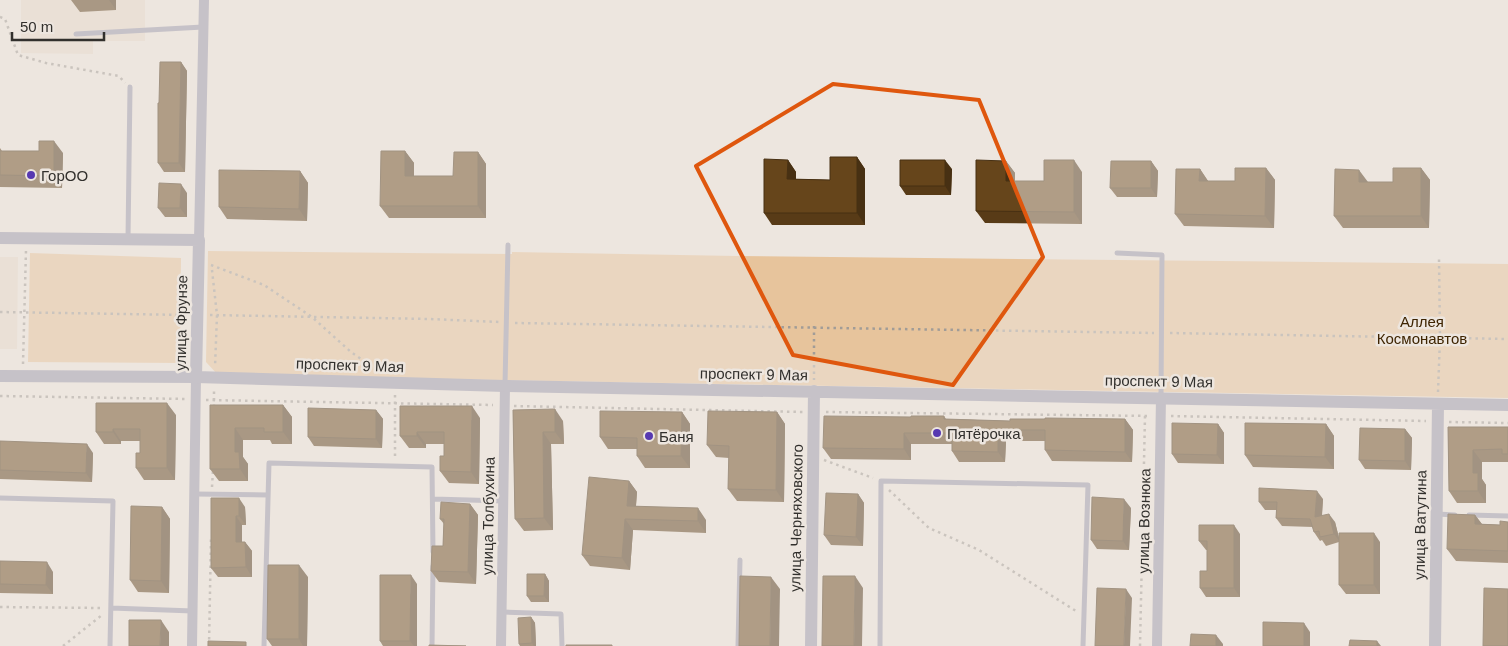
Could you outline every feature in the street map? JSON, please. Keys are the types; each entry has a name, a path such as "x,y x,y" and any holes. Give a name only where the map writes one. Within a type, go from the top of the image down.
{"street":[{"name":"улица Фрунзе","path":"192,646 204,0"},
{"path":"0,238 200,240"},
{"name":"проспект 9 Мая","path":"0,376 196,376 505,386 1508,404"},
{"name":"улица Толбухина","path":"502,646 505,386"},
{"name":"улица Черняховского","path":"811,646 814,391"},
{"name":"улица Вознюка","path":"1156,646 1161,397"},
{"name":"улица Ватутина","path":"1435,646 1438,404"}],"lane":[{"path":"76,34 203,27"},
{"path":"128,240 130,87"},
{"path":"505,386 508,245"},
{"path":"1117,253 1162,255 1161,397"},
{"path":"264,646 269,463 432,467 432,646"},
{"path":"880,646 881,481 1088,485 1083,646"},
{"path":"194,494 268,495"},
{"path":"0,498 113,501 110,646"},
{"path":"433,499 504,501"},
{"path":"1436,514 1508,516"},
{"path":"738,646 740,560"},
{"path":"111,608 193,611"},
{"path":"502,612 562,614 562,646"}],"path":[{"path":"0,17 5,19 18,55 46,63 119,76 130,87"},
{"path":"23,376 26,238"},
{"path":"1438,404 1440,338 1439,259"},
{"path":"214,409 217,316 211,265 264,285 312,317 351,352 394,382 396,403 395,466"},
{"path":"0,312 1508,339"},
{"path":"814,326 814,391"},
{"path":"0,396 1508,423"},
{"path":"1140,646 1145,416"},
{"path":"814,456 881,481 929,528 979,550 1084,615"},
{"path":"212,494 213,466"},
{"path":"209,646 211,532"},
{"path":"0,607 111,608"},
{"path":"63,646 111,608"}],"highlighted area":[{"path":"833,84 979,100 1043,257 953,385 793,355 696,166"}],"shaded area":[{"path":"21,0 145,0 145,41 93,41 93,54 21,53"},
{"path":"0,257 18,257 17,349 0,349"}],"green space":[{"name":"Аллея Космонавтов","path":"208,251 512,254 512,252 1508,264 1508,398 218,375 206,362"},
{"path":"30,253 181,258 180,363 28,362"}],"building":[{"path":"160,62 181,62 179,163 158,163"},
{"path":"39,141 54,141 54,176 0,175 0,151 39,151"},
{"path":"381,151 405,151 405,176 453,176 454,152 478,152 478,206 380,206"},
{"path":"830,157 857,157 857,213 764,213 764,159 788,160 787,179 830,180"},
{"path":"900,160 945,160 945,186 900,186"},
{"path":"976,160 1006,161 1006,181 1044,181 1044,160 1074,160 1074,212 976,211"},
{"path":"1111,161 1151,161 1151,188 1110,188"},
{"path":"1235,168 1266,168 1265,216 1175,214 1176,169 1200,169 1199,181 1235,181"},
{"path":"1393,168 1421,168 1421,216 1334,216 1335,169 1359,170 1359,182 1393,182"},
{"path":"219,170 300,171 299,209 219,207"},
{"path":"159,183 181,184 180,208 158,208"},
{"path":"96,403 167,403 167,468 136,468 136,453 140,453 140,429 113,429 113,432 96,432"},
{"path":"210,405 283,405 283,432 264,432 264,428 235,428 235,452 239,452 240,469 210,469"},
{"path":"400,406 472,406 471,472 440,471 440,456 444,456 444,432 417,432 417,436 400,436"},
{"path":"308,408 376,410 376,439 308,437"},
{"path":"555,409 555,432 543,432 544,518 515,519 513,410"},
{"name":"Баня","path":"600,411 682,412 681,456 637,456 637,438 600,437"},
{"path":"708,411 777,412 776,490 728,489 729,446 707,445"},
{"path":"824,416 944,416 944,419 1010,421 1010,419 1045,418 1125,419 1125,452 1045,450 1045,430 998,430 998,452 952,451 952,433 904,433 904,449 823,448"},
{"path":"1172,423 1218,424 1217,455 1172,454"},
{"path":"1245,423 1326,424 1325,457 1245,455"},
{"path":"1448,427 1508,427 1508,454 1502,454 1502,449 1473,450 1473,473 1478,473 1478,491 1449,491"},
{"path":"1360,428 1405,429 1405,461 1359,460"},
{"path":"0,441 87,444 86,473 0,470"},
{"path":"589,477 629,481 627,506 698,508 698,521 625,519 622,558 582,555"},
{"path":"1259,488 1317,491 1315,517 1329,514 1334,534 1320,537 1319,531 1314,532 1310,519 1276,518 1277,502 1259,502"},
{"path":"826,493 858,494 856,537 824,535"},
{"path":"1092,497 1124,499 1123,541 1091,540"},
{"path":"211,498 239,498 239,516 236,516 236,542 245,542 246,567 211,568"},
{"path":"441,502 470,504 468,572 431,571 432,546 443,546 444,519 440,519"},
{"path":"131,506 162,507 161,581 130,580"},
{"path":"1448,514 1475,515 1475,524 1500,525 1500,521 1508,522 1508,551 1447,549"},
{"path":"1199,525 1234,525 1234,588 1200,588 1200,571 1207,571 1207,541 1199,541"},
{"path":"1339,533 1374,533 1374,585 1339,585"},
{"path":"0,561 47,562 46,585 0,584"},
{"path":"268,565 299,565 299,639 267,639"},
{"path":"527,574 545,574 544,596 527,596"},
{"path":"380,575 411,575 410,641 380,641"},
{"path":"740,576 771,577 770,646 739,646"},
{"path":"823,576 855,576 854,646 822,646"},
{"path":"1097,588 1126,589 1124,646 1095,646"},
{"path":"1484,588 1508,589 1508,646 1483,646"},
{"path":"531,617 532,643 519,644 518,618"},
{"path":"129,620 161,620 160,646 129,646"},
{"path":"1263,622 1304,623 1304,646 1263,646"},
{"path":"1191,634 1216,635 1216,646 1190,646"},
{"path":"1350,640 1377,641 1377,646 1349,646"},
{"path":"208,641 246,642 246,646 208,646"},
{"path":"429,645 466,646 429,646"},
{"path":"612,645 612,646 566,646"}],"place":[{"name":"ГорОО","path":"31,175"},
{"name":"Пятёрочка","path":"937,433"},
{"name":"Баня","path":"649,436"}]}
